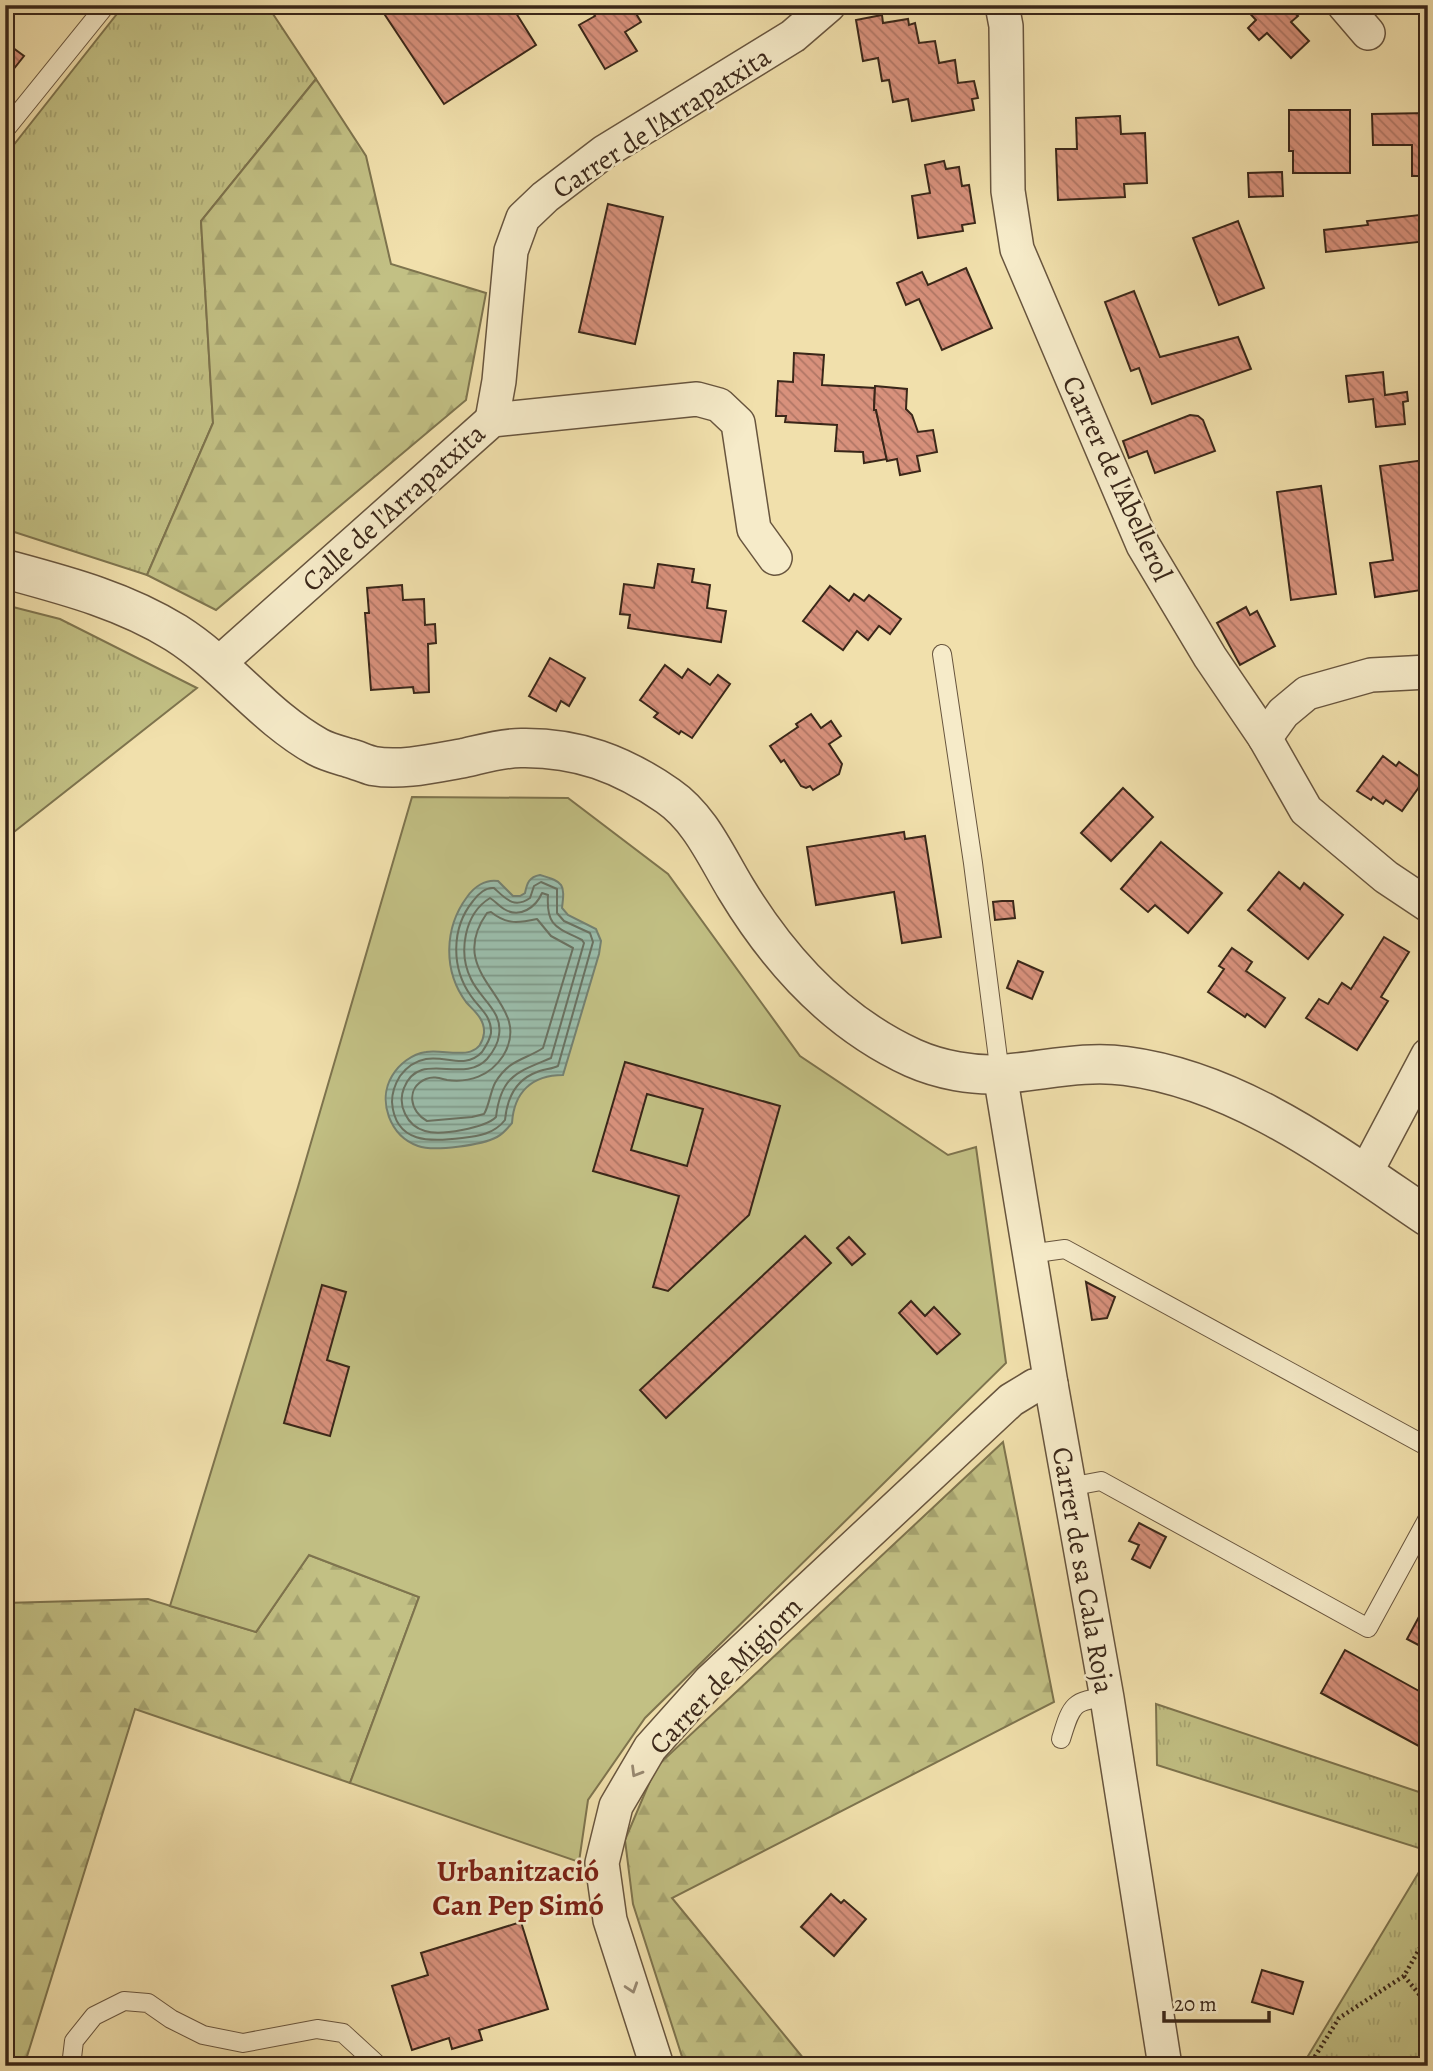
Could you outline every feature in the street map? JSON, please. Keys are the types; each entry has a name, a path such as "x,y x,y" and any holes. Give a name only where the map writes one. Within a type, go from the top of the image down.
{"street":[{"name":"Carrer de l'Arrapatxita","path":"492,420 499,380 511,251 523,218 545,197 604,152 793,36 829,5"},
{"name":"Carrer de l'Abellerol","path":"1003,5 1006,26 1008,191 1017,249 1143,545 1210,657 1265,738 1306,810 1386,877 1428,905"},
{"path":"1344,5 1368,33"},
{"name":"Calle de l'Arrapatxita","path":"218,664 492,420 697,399 719,405 738,423 754,529 775,558"},
{"path":"5,569 100,595 174,632 218,664 268,712 320,748 373,766 406,767 519,748 588,755 632,772 674,800 706,836 774,948 815,992 864,1031 915,1059 955,1072 1000,1074 1070,1065 1126,1066 1197,1083 1264,1111 1428,1217"},
{"path":"1265,738 1283,713 1307,693 1371,675 1428,672"},
{"path":"1365,1174 1428,1055"},
{"name":"Carrer de sa Cala Roja","path":"1000,1074 1051,1384 1107,1698 1165,2066"},
{"name":"Carrer de Migjorn","path":"657,2066 610,1920 602,1863 616,1806 650,1748 710,1681 1011,1399 1034,1386 1051,1384"}],"lane":[{"path":"5,130 106,5"},
{"path":"942,654 973,863 1000,1074"},
{"path":"1029,1254 1065,1249 1428,1447"},
{"path":"1069,1487 1101,1481 1368,1628 1428,1518"},
{"path":"1061,1739 1069,1711 1085,1698 1107,1698"},
{"path":"71,2066 74,2041 94,2017 124,2001 148,2003 202,2035 243,2043 317,2029 343,2033 379,2066"}],"path":[{"path":"1308,2066 1339,2018 1404,1976 1428,1934"},
{"path":"1404,1976 1419,1994 1428,1996"}],"green space":[{"path":"124,5 267,5 316,79 201,221 213,423 147,575 5,529 5,156"},
{"path":"316,79 366,156 391,264 486,293 466,400 216,610 147,575 213,423 201,221"},
{"path":"5,605 60,619 197,688 5,839"},
{"path":"412,797 568,798 668,874 800,1056 948,1155 976,1147 1006,1363 645,1718 588,1800 579,1862 350,1783 419,1597 309,1555 256,1632 170,1606 298,1187"},
{"path":"1003,1442 1054,1702 672,1898 804,2059 798,2066 685,2066 633,1904 625,1840 656,1767"},
{"path":"309,1555 419,1597 350,1783 135,1709 24,2066 5,2066 5,1603 148,1599 256,1632"},
{"path":"1156,1704 1428,1795 1428,1851 1157,1765"},
{"path":"1428,1857 1428,2066 1302,2066"}],"water":[{"path":"540,875 561,885 562,908 568,915 596,929 601,941 563,1075 542,1078 527,1087 516,1102 512,1123 497,1137 458,1147 418,1146 400,1134 389,1117 386,1096 392,1076 406,1060 421,1053 461,1053 476,1049 484,1033 481,1019 458,990 450,963 451,936 459,909 470,893 484,883 498,881 513,896 520,896 525,893 531,879"}],"building":[{"path":"511,5 536,45 444,104 379,6"},
{"path":"588,5 631,5 641,22 625,32 637,51 605,69 579,25 595,16"},
{"path":"1242,5 1287,5 1298,16 1291,22 1309,41 1291,58 1267,33 1259,40 1248,28 1256,20"},
{"path":"882,15 883,23 908,19 909,25 915,23 919,43 935,41 939,63 955,60 958,83 974,81 978,98 972,99 974,110 912,121 908,99 893,102 889,80 882,81 878,58 863,61 856,20"},
{"path":"5,42 24,56 5,80"},
{"path":"1289,110 1350,110 1350,173 1293,173 1293,151 1289,151"},
{"path":"1428,113 1428,176 1412,176 1412,145 1373,145 1372,114"},
{"path":"1120,116 1121,134 1145,133 1147,183 1124,184 1125,197 1058,200 1056,149 1077,149 1076,118"},
{"path":"944,161 946,169 959,167 962,186 969,185 975,223 962,225 963,231 918,238 912,196 930,193 925,165"},
{"path":"1282,172 1283,196 1249,197 1248,173"},
{"path":"608,204 663,217 635,344 579,332"},
{"path":"1428,214 1428,247 1427,241 1326,252 1324,230 1368,225 1367,221"},
{"path":"1238,221 1264,288 1219,305 1193,238"},
{"path":"966,268 992,328 942,350 919,299 906,305 897,283 922,272 928,285"},
{"path":"1134,291 1160,357 1238,337 1251,369 1152,404 1139,368 1131,371 1105,302"},
{"path":"794,353 824,355 822,385 875,388 874,410 887,459 864,463 863,452 835,451 837,425 785,422 786,416 776,416 778,381 793,382"},
{"path":"1383,372 1385,395 1407,392 1408,401 1403,402 1405,424 1376,427 1373,399 1349,402 1346,376"},
{"path":"875,386 907,389 906,409 912,415 918,432 933,430 937,452 917,456 920,471 900,475 897,459 887,461 874,410"},
{"path":"1190,415 1203,420 1215,451 1155,473 1147,451 1129,458 1123,441"},
{"path":"1424,460 1428,483 1428,589 1375,597 1370,563 1393,560 1380,466"},
{"path":"1321,486 1336,594 1291,600 1277,492"},
{"path":"658,564 694,569 692,582 710,585 707,608 726,611 721,642 628,628 630,615 620,614 624,584 654,588"},
{"path":"402,585 403,600 424,599 425,625 435,624 436,643 428,644 429,692 414,693 413,687 371,690 365,613 369,613 367,588"},
{"path":"830,586 849,601 854,594 864,601 869,595 901,619 890,634 879,626 868,640 857,631 843,650 803,621"},
{"path":"1246,607 1250,615 1257,611 1275,646 1240,665 1217,623"},
{"path":"550,658 585,678 569,706 561,701 556,711 529,696"},
{"path":"665,665 682,678 688,669 710,685 718,675 730,684 692,738 681,731 679,734 654,717 658,713 640,700"},
{"path":"811,714 821,728 831,721 841,736 829,744 842,764 839,774 813,790 810,786 801,786 784,760 781,762 770,746 798,727 796,724"},
{"path":"1383,756 1396,766 1399,762 1424,780 1402,811 1386,800 1383,804 1357,791"},
{"path":"1123,788 1153,817 1111,861 1081,833"},
{"path":"904,832 905,839 925,836 941,937 902,943 894,892 816,905 807,847"},
{"path":"1161,842 1222,893 1188,933 1155,905 1148,912 1121,889"},
{"path":"1279,872 1300,889 1304,883 1343,915 1308,959 1248,910"},
{"path":"1013,901 1015,918 995,920 993,902"},
{"path":"1384,937 1409,952 1381,997 1388,1001 1357,1050 1306,1018 1319,999 1328,1004 1342,983 1351,989"},
{"path":"1232,948 1252,962 1246,971 1285,998 1265,1027 1208,992 1224,969 1219,966"},
{"path":"1018,961 1043,972 1032,999 1007,988"},
{"path":"625,1062 780,1106 749,1215 668,1291 653,1287 679,1196 593,1171","holes":["647,1094 703,1109 687,1166 631,1150"]},
{"path":"805,1236 831,1263 666,1418 640,1390"},
{"path":"849,1237 865,1254 852,1265 837,1248"},
{"path":"1086,1282 1115,1297 1107,1318 1092,1320"},
{"path":"322,1285 346,1292 327,1360 349,1367 330,1436 284,1423"},
{"path":"911,1301 925,1316 934,1307 960,1334 937,1354 899,1313"},
{"path":"1139,1523 1166,1537 1150,1568 1132,1559 1139,1545 1129,1541"},
{"path":"1428,1600 1428,1650 1407,1639"},
{"path":"1345,1650 1428,1696 1428,1751 1321,1693"},
{"path":"831,1894 841,1903 844,1900 866,1919 834,1956 801,1927"},
{"path":"521,1922 548,2009 479,2030 482,2040 452,2049 449,2038 412,2050 392,1986 428,1975 421,1953"},
{"path":"1262,1970 1303,1982 1293,2014 1252,2002"}],"district":[{"name":"Urbanització Can Pep Simó","path":"518,1888"}]}
